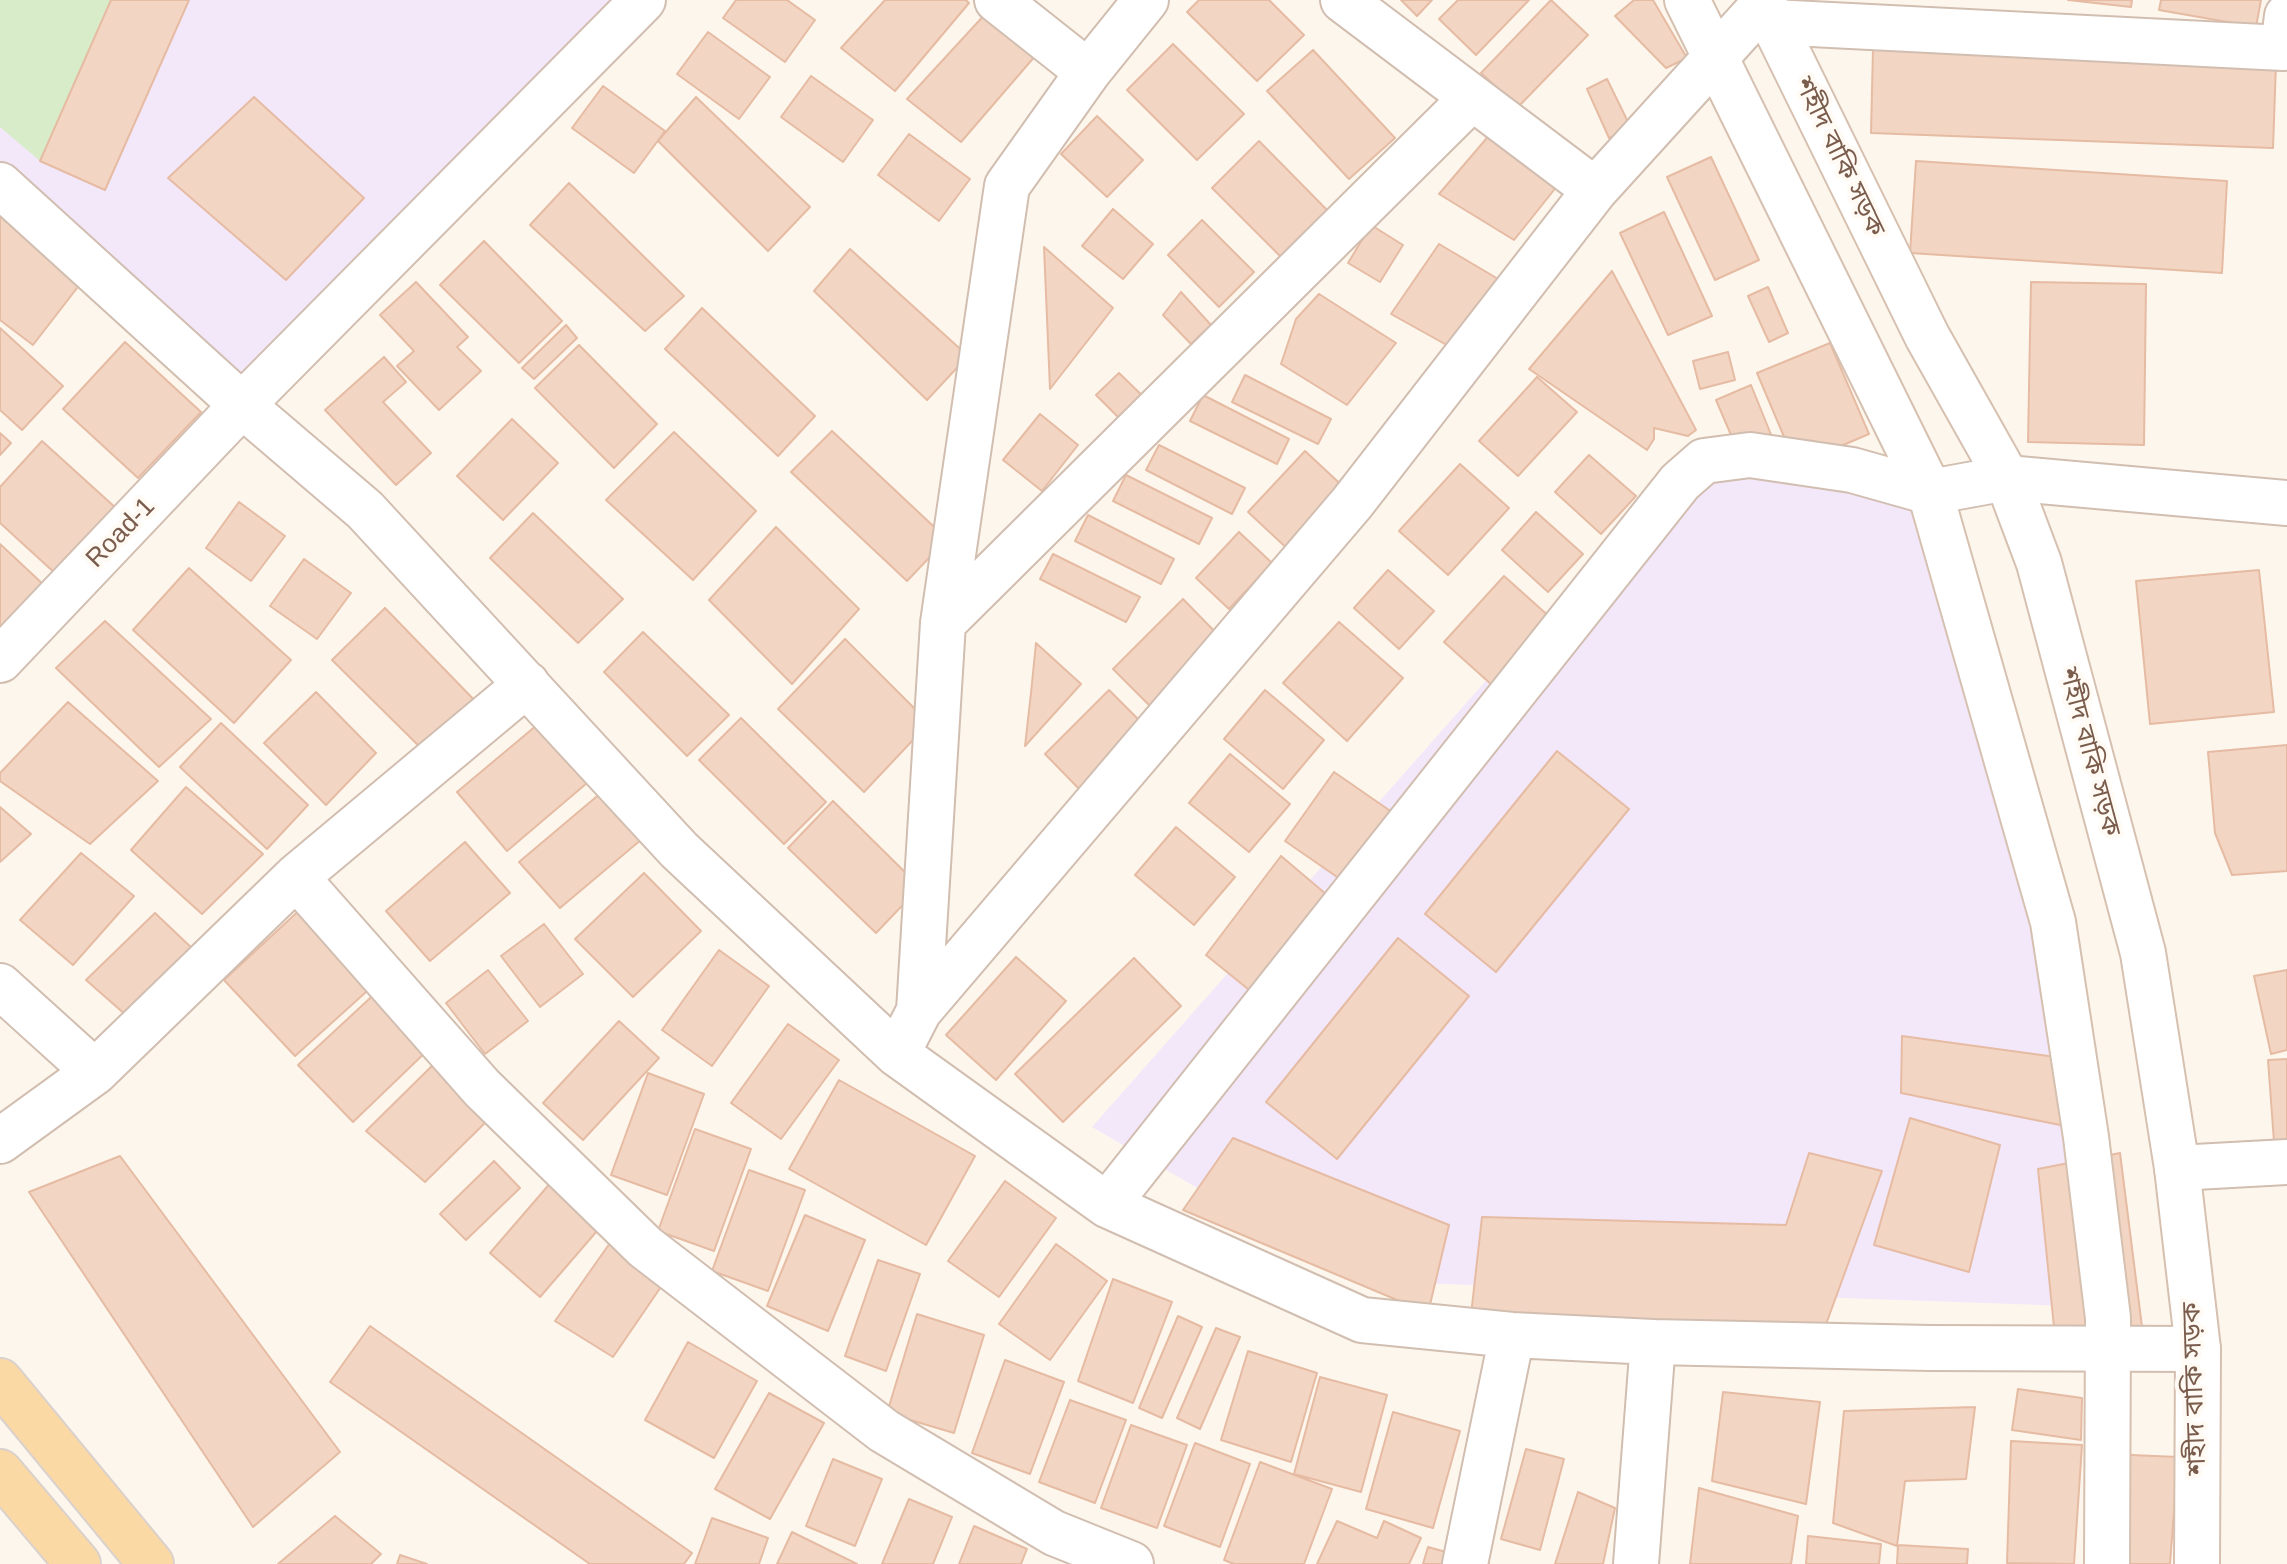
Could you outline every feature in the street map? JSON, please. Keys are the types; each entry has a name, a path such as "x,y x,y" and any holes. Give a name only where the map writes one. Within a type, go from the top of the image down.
{"main road":[{"path":"0,1381 151,1564"},
{"path":"0,1472 78,1564"}],"street":[{"name":"Road-1","path":"0,660 242,405 643,0"},
{"path":"997,0 1088,72"},
{"path":"919,1011 943,623 1007,186 1088,72 1146,0"},
{"path":"1343,0 1595,190"},
{"path":"1687,0 1930,492 2053,922 2086,1137 2108,1318 2107,1564"},
{"path":"897,1054 919,1011 1352,503 1595,190 1715,56 1766,9 2283,48 2287,16"},
{"name":"শহীদ বাকি সড়ক","path":"1766,9 1927,336 2007,478 2039,563 2143,953 2177,1168 2198,1349 2197,1564"},
{"path":"943,623 1472,98"},
{"path":"1,188 242,405 365,510 679,850 897,1054 1107,1205 1362,1320 1512,1335 1653,1342 1930,1348 2198,1349"},
{"path":"1107,1205 1670,494 1704,461 1750,455 1794,461 1852,470 1930,492 2007,478 2287,503"},
{"path":"0,1141 95,1072 296,877 527,684"},
{"path":"296,877 482,1088 645,1247 884,1431 1054,1533 1131,1564"},
{"path":"0,986 95,1072"},
{"path":"2177,1168 2287,1162"},
{"path":"1465,1564 1512,1335"},
{"path":"1636,1564 1653,1342"}],"shaded area":[{"path":"0,0 637,0 242,405 0,191"},
{"path":"1685,455 1919,494 2006,700 2099,1307 1358,1281 1092,1127"}],"green space":[{"path":"0,0 111,0 40,161 0,127"}],"building":[{"path":"111,0 189,0 105,190 40,161"},
{"path":"736,0 787,0 815,20 785,62 723,18"},
{"path":"885,0 966,0 969,3 895,91 841,48"},
{"path":"1199,0 1269,0 1304,35 1257,81 1187,12"},
{"path":"1401,0 1432,0 1417,16"},
{"path":"1458,0 1529,0 1476,55 1439,19"},
{"path":"1551,0 1588,35 1518,107 1481,73"},
{"path":"1634,0 1653,0 1687,58 1666,68 1615,16"},
{"path":"2068,0 2132,0 2131,7"},
{"path":"2161,0 2261,0 2256,27 2159,10"},
{"path":"988,11 1036,55 961,142 907,99"},
{"path":"708,32 770,77 739,119 677,74"},
{"path":"1173,44 1244,114 1197,160 1127,90"},
{"path":"1873,49 2276,63 2273,148 1871,133"},
{"path":"1313,50 1395,138 1349,179 1267,91"},
{"path":"811,76 873,120 843,162 781,117"},
{"path":"1607,79 1631,128 1609,138 1587,89"},
{"path":"603,86 665,131 634,173 572,128"},
{"path":"254,97 364,198 286,280 168,178"},
{"path":"696,97 810,207 768,251 658,141"},
{"path":"1097,116 1143,160 1107,197 1061,154"},
{"path":"1492,132 1562,180 1514,240 1439,194"},
{"path":"909,134 970,179 939,221 878,175"},
{"path":"1259,141 1329,212 1282,258 1212,188"},
{"path":"1711,157 1759,260 1715,280 1667,177"},
{"path":"1916,161 2227,181 2222,273 1910,253"},
{"path":"569,183 684,296 645,331 530,225"},
{"path":"8,206 91,270 33,345 0,320 0,216"},
{"path":"1113,209 1153,244 1123,279 1082,246"},
{"path":"1664,212 1712,316 1668,335 1620,233"},
{"path":"1202,220 1254,272 1219,307 1168,255"},
{"path":"1371,225 1403,245 1380,282 1348,263"},
{"path":"484,241 562,321 519,363 440,285"},
{"path":"1439,244 1510,286 1461,353 1391,314"},
{"path":"1044,247 1113,308 1050,389"},
{"path":"850,249 968,356 927,400 814,291"},
{"path":"1612,271 1696,430 1688,436 1654,428 1654,439 1647,450 1529,369"},
{"path":"416,282 468,337 457,347 481,371 439,410 397,366 414,351 380,315"},
{"path":"2031,282 2146,284 2144,445 2028,442"},
{"path":"1768,287 1788,333 1769,342 1748,296"},
{"path":"1181,292 1211,325 1191,344 1163,315"},
{"path":"1319,294 1396,343 1347,405 1281,364 1296,319"},
{"path":"702,308 815,416 778,456 665,349"},
{"path":"566,325 577,338 534,379 522,368"},
{"path":"0,328 63,386 22,430 0,410"},
{"path":"125,342 201,412 138,478 63,409"},
{"path":"1830,343 1869,434 1796,465 1757,373"},
{"path":"579,345 657,424 614,468 535,388"},
{"path":"1728,352 1735,380 1700,389 1693,361"},
{"path":"384,357 406,382 383,402 431,453 396,485 325,410"},
{"path":"1119,373 1153,406 1130,429 1096,395"},
{"path":"1245,375 1331,419 1318,444 1232,402"},
{"path":"1537,377 1577,412 1518,476 1479,441"},
{"path":"1751,385 1772,437 1734,442 1716,400"},
{"path":"1203,395 1289,439 1277,464 1190,421"},
{"path":"1040,414 1078,445 1042,491 1003,460"},
{"path":"512,419 558,463 503,520 457,476"},
{"path":"832,431 947,539 907,581 791,472"},
{"path":"674,432 756,511 693,580 606,500"},
{"path":"0,433 11,443 0,455"},
{"path":"42,441 117,509 57,575 0,523 0,487"},
{"path":"1159,445 1245,488 1232,514 1146,470"},
{"path":"1305,451 1349,492 1292,553 1248,512"},
{"path":"1589,455 1636,496 1601,534 1555,492"},
{"path":"1460,464 1509,508 1448,575 1399,531"},
{"path":"1126,475 1212,518 1199,544 1113,501"},
{"path":"239,502 285,536 251,581 206,548"},
{"path":"1536,512 1583,554 1548,592 1502,550"},
{"path":"533,513 623,599 578,643 490,558"},
{"path":"1088,515 1174,559 1161,584 1075,541"},
{"path":"776,527 859,609 792,684 709,600"},
{"path":"1239,532 1272,563 1229,609 1196,578"},
{"path":"0,544 46,587 5,631 0,626"},
{"path":"1053,554 1140,597 1126,622 1040,579"},
{"path":"304,559 351,593 317,639 270,606"},
{"path":"189,568 291,660 234,723 133,630"},
{"path":"1388,570 1434,611 1399,649 1354,608"},
{"path":"2259,570 2274,712 2150,724 2136,581"},
{"path":"1504,576 1552,619 1492,685 1444,642"},
{"path":"1183,599 1223,640 1153,709 1113,669"},
{"path":"385,608 481,707 430,757 332,660"},
{"path":"105,621 211,719 159,767 56,668"},
{"path":"1339,622 1403,678 1347,741 1283,683"},
{"path":"643,632 729,715 687,756 604,672"},
{"path":"845,639 929,723 864,792 778,709"},
{"path":"1036,643 1081,684 1025,746 1031,693"},
{"path":"1109,690 1149,730 1084,794 1045,754"},
{"path":"1265,690 1324,740 1283,789 1224,739"},
{"path":"316,692 376,753 326,805 264,743"},
{"path":"68,702 158,781 90,844 0,781 0,773"},
{"path":"741,718 826,802 784,844 699,760"},
{"path":"221,723 308,805 267,849 180,767"},
{"path":"537,725 587,783 507,851 457,792"},
{"path":"2287,745 2287,871 2232,875 2215,833 2208,752"},
{"path":"1557,751 1629,809 1496,972 1425,914"},
{"path":"1230,754 1290,804 1249,852 1189,803"},
{"path":"1334,772 1402,819 1353,888 1285,841"},
{"path":"186,787 263,854 202,914 131,850"},
{"path":"602,792 642,839 560,908 519,862"},
{"path":"833,801 920,887 876,933 788,848"},
{"path":"0,807 31,834 0,862"},
{"path":"1176,827 1235,877 1194,925 1135,875"},
{"path":"465,842 510,893 430,961 386,911"},
{"path":"81,853 134,896 73,965 20,920"},
{"path":"1281,856 1340,906 1259,998 1206,955"},
{"path":"644,873 701,931 633,997 575,939"},
{"path":"305,905 376,983 295,1056 224,980"},
{"path":"155,913 196,952 127,1016 86,980"},
{"path":"544,924 583,974 540,1007 501,956"},
{"path":"1398,938 1469,996 1337,1159 1266,1102"},
{"path":"719,950 769,986 712,1066 662,1030"},
{"path":"1016,957 1066,1001 996,1080 946,1035"},
{"path":"1134,958 1181,1006 1063,1122 1015,1074"},
{"path":"488,970 528,1021 485,1054 446,1003"},
{"path":"2287,970 2287,1050 2271,1054 2254,976"},
{"path":"381,988 432,1046 353,1122 298,1065"},
{"path":"619,1021 659,1058 583,1140 543,1103"},
{"path":"788,1024 839,1060 781,1139 731,1103"},
{"path":"1902,1036 2085,1061 2075,1128 1901,1093"},
{"path":"440,1058 493,1115 425,1182 366,1131"},
{"path":"2287,1059 2287,1154 2275,1155 2268,1060"},
{"path":"648,1073 704,1094 667,1195 611,1175"},
{"path":"839,1080 975,1156 926,1245 789,1169"},
{"path":"1910,1118 2000,1145 1969,1272 1874,1245"},
{"path":"695,1129 751,1149 714,1251 658,1231"},
{"path":"1233,1138 1449,1225 1428,1313 1183,1210"},
{"path":"1809,1153 1882,1171 1825,1327 1471,1315 1482,1217 1786,1225"},
{"path":"2120,1153 2142,1327 2054,1327 2038,1169"},
{"path":"120,1156 340,1452 253,1527 29,1192"},
{"path":"494,1161 520,1188 466,1240 440,1214"},
{"path":"749,1170 805,1190 768,1291 712,1271"},
{"path":"553,1180 603,1224 540,1297 490,1253"},
{"path":"1005,1181 1056,1218 999,1297 948,1261"},
{"path":"805,1215 865,1240 828,1331 767,1306"},
{"path":"610,1243 665,1281 613,1357 555,1321"},
{"path":"1056,1244 1107,1281 1050,1360 999,1324"},
{"path":"878,1260 920,1274 886,1371 845,1356"},
{"path":"1113,1279 1172,1302 1133,1403 1078,1381"},
{"path":"917,1314 984,1335 954,1433 887,1413"},
{"path":"1178,1316 1202,1327 1162,1418 1139,1408"},
{"path":"370,1326 692,1553 684,1564 590,1564 330,1382"},
{"path":"1216,1328 1240,1337 1200,1429 1177,1418"},
{"path":"688,1342 757,1381 714,1458 645,1420"},
{"path":"1248,1351 1317,1373 1291,1462 1221,1440"},
{"path":"1005,1360 1064,1382 1030,1474 972,1453"},
{"path":"1320,1377 1387,1395 1361,1492 1294,1474"},
{"path":"2018,1389 2082,1398 2081,1440 2012,1430"},
{"path":"1723,1392 1820,1402 1806,1504 1712,1481"},
{"path":"769,1393 824,1423 770,1519 715,1489"},
{"path":"1070,1400 1126,1420 1095,1503 1039,1482"},
{"path":"1975,1407 1966,1479 1905,1481 1897,1546 1833,1523 1844,1411"},
{"path":"1393,1412 1460,1431 1433,1528 1366,1509"},
{"path":"1131,1425 1187,1445 1157,1528 1101,1508"},
{"path":"2011,1441 2082,1445 2074,1564 2007,1563"},
{"path":"1195,1443 1250,1464 1220,1547 1164,1526"},
{"path":"1526,1449 1564,1459 1540,1550 1501,1539"},
{"path":"2107,1454 2178,1457 2170,1564 2104,1564"},
{"path":"833,1459 882,1479 855,1546 806,1526"},
{"path":"1260,1462 1332,1489 1304,1564 1234,1564 1224,1560"},
{"path":"1699,1488 1798,1516 1791,1564 1690,1564"},
{"path":"1578,1492 1615,1508 1603,1564 1555,1564"},
{"path":"909,1499 952,1517 933,1564 882,1564"},
{"path":"335,1516 381,1554 371,1564 278,1564"},
{"path":"712,1518 768,1538 759,1564 695,1564"},
{"path":"1337,1521 1377,1538 1384,1521 1421,1538 1409,1564 1317,1564"},
{"path":"974,1526 1027,1549 1021,1564 959,1564"},
{"path":"792,1532 857,1564 777,1564"},
{"path":"1808,1536 1881,1544 1879,1564 1806,1564"},
{"path":"1898,1545 1968,1549 1967,1564 1897,1564"},
{"path":"1428,1547 1489,1564 1423,1564"},
{"path":"400,1555 427,1564 397,1564"}]}
